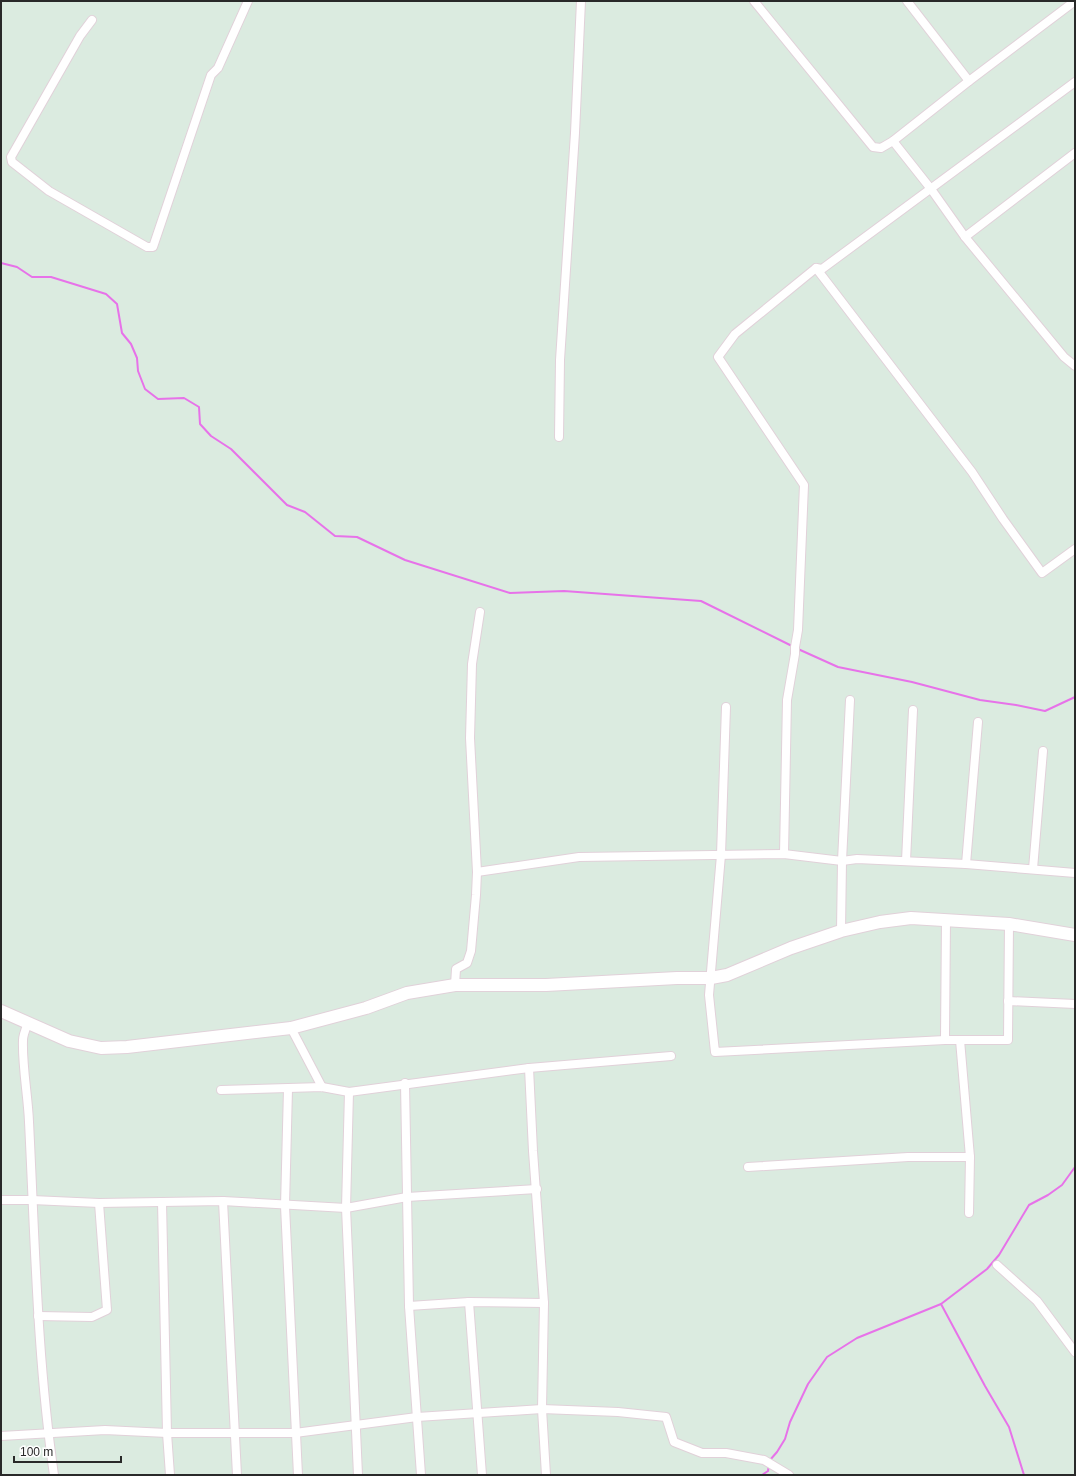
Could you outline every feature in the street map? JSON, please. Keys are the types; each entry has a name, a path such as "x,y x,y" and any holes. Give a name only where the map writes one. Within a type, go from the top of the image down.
{"street":[{"path":"92,20 80,36 11,157 12,162 49,190 147,247 153,247 211,75 218,68 248,1"},
{"path":"559,437 560,360 575,133 581,1"},
{"path":"754,1 873,146 881,148 894,141 968,81 1075,2"},
{"path":"907,1 968,81"},
{"path":"784,854 787,700 796,654 795,648 798,630 804,485 718,357 735,334 816,268 822,269 1075,82"},
{"path":"894,141 931,189 965,237 1064,357 1075,366"},
{"path":"965,237 1075,153"},
{"path":"816,268 972,472 1003,519 1042,573 1075,549"},
{"path":"455,985 456,969 466,963 471,951 477,872 470,738 472,664 480,612"},
{"path":"841,931 842,861 850,700"},
{"path":"726,707 721,855 709,995 715,1052 945,1040 1008,1040 1009,924"},
{"path":"906,861 913,710"},
{"path":"966,864 978,722"},
{"path":"1033,869 1043,751"},
{"path":"477,872 579,857 784,854 842,861 857,859 966,864 1075,873"},
{"path":"1,1011 70,1041 101,1048 127,1047 291,1028 366,1008 407,994 455,985 546,985 677,978 710,978 727,975 791,948 841,931 880,922 903,919 946,919 1009,924 1075,935"},
{"path":"945,1040 946,919"},
{"path":"1008,1001 1075,1004"},
{"path":"28,1023 22,1039 29,1121 38,1316 48,1433 54,1475"},
{"path":"291,1028 322,1088"},
{"path":"960,1040 970,1156 969,1213"},
{"path":"221,1090 322,1088 349,1092 405,1083 529,1068 671,1056"},
{"path":"529,1068 533,1151 537,1189 544,1303 542,1409 546,1475"},
{"path":"405,1083 409,1306 421,1475"},
{"path":"288,1089 285,1206 298,1475"},
{"path":"349,1092 346,1208 358,1475"},
{"path":"748,1167 908,1157 970,1156"},
{"path":"1,1200 99,1203 223,1201 285,1206 346,1208 407,1197 537,1189"},
{"path":"223,1201 237,1475"},
{"path":"162,1202 167,1434 170,1475"},
{"path":"38,1316 92,1317 107,1310 99,1203"},
{"path":"997,1264 1037,1301 1075,1352"},
{"path":"409,1306 469,1302 544,1303"},
{"path":"469,1302 482,1475"},
{"path":"1,1436 104,1430 167,1434 235,1432 295,1433 416,1417 542,1409 618,1412 666,1416 674,1442 702,1453 726,1453 764,1460 789,1475"}],"waterway":[{"path":"1,263 17,267 32,277 51,277 106,294 117,304 122,333 131,344 137,358 138,371 145,389 158,399 184,398 199,407 200,424 211,436 231,449 287,505 305,512 335,536 357,537 405,560 510,593 564,591 701,601 794,647"},
{"path":"798,649 838,667 912,682 980,700 1045,711 1075,697"},
{"path":"770,1460 785,1439 790,1422 808,1384 827,1357 857,1338 941,1304 987,1269 999,1255 1029,1205 1048,1195 1062,1185 1075,1167"},
{"path":"941,1304 1009,1427 1024,1475"},
{"path":"762,1475 768,1471 769,1464"}]}
